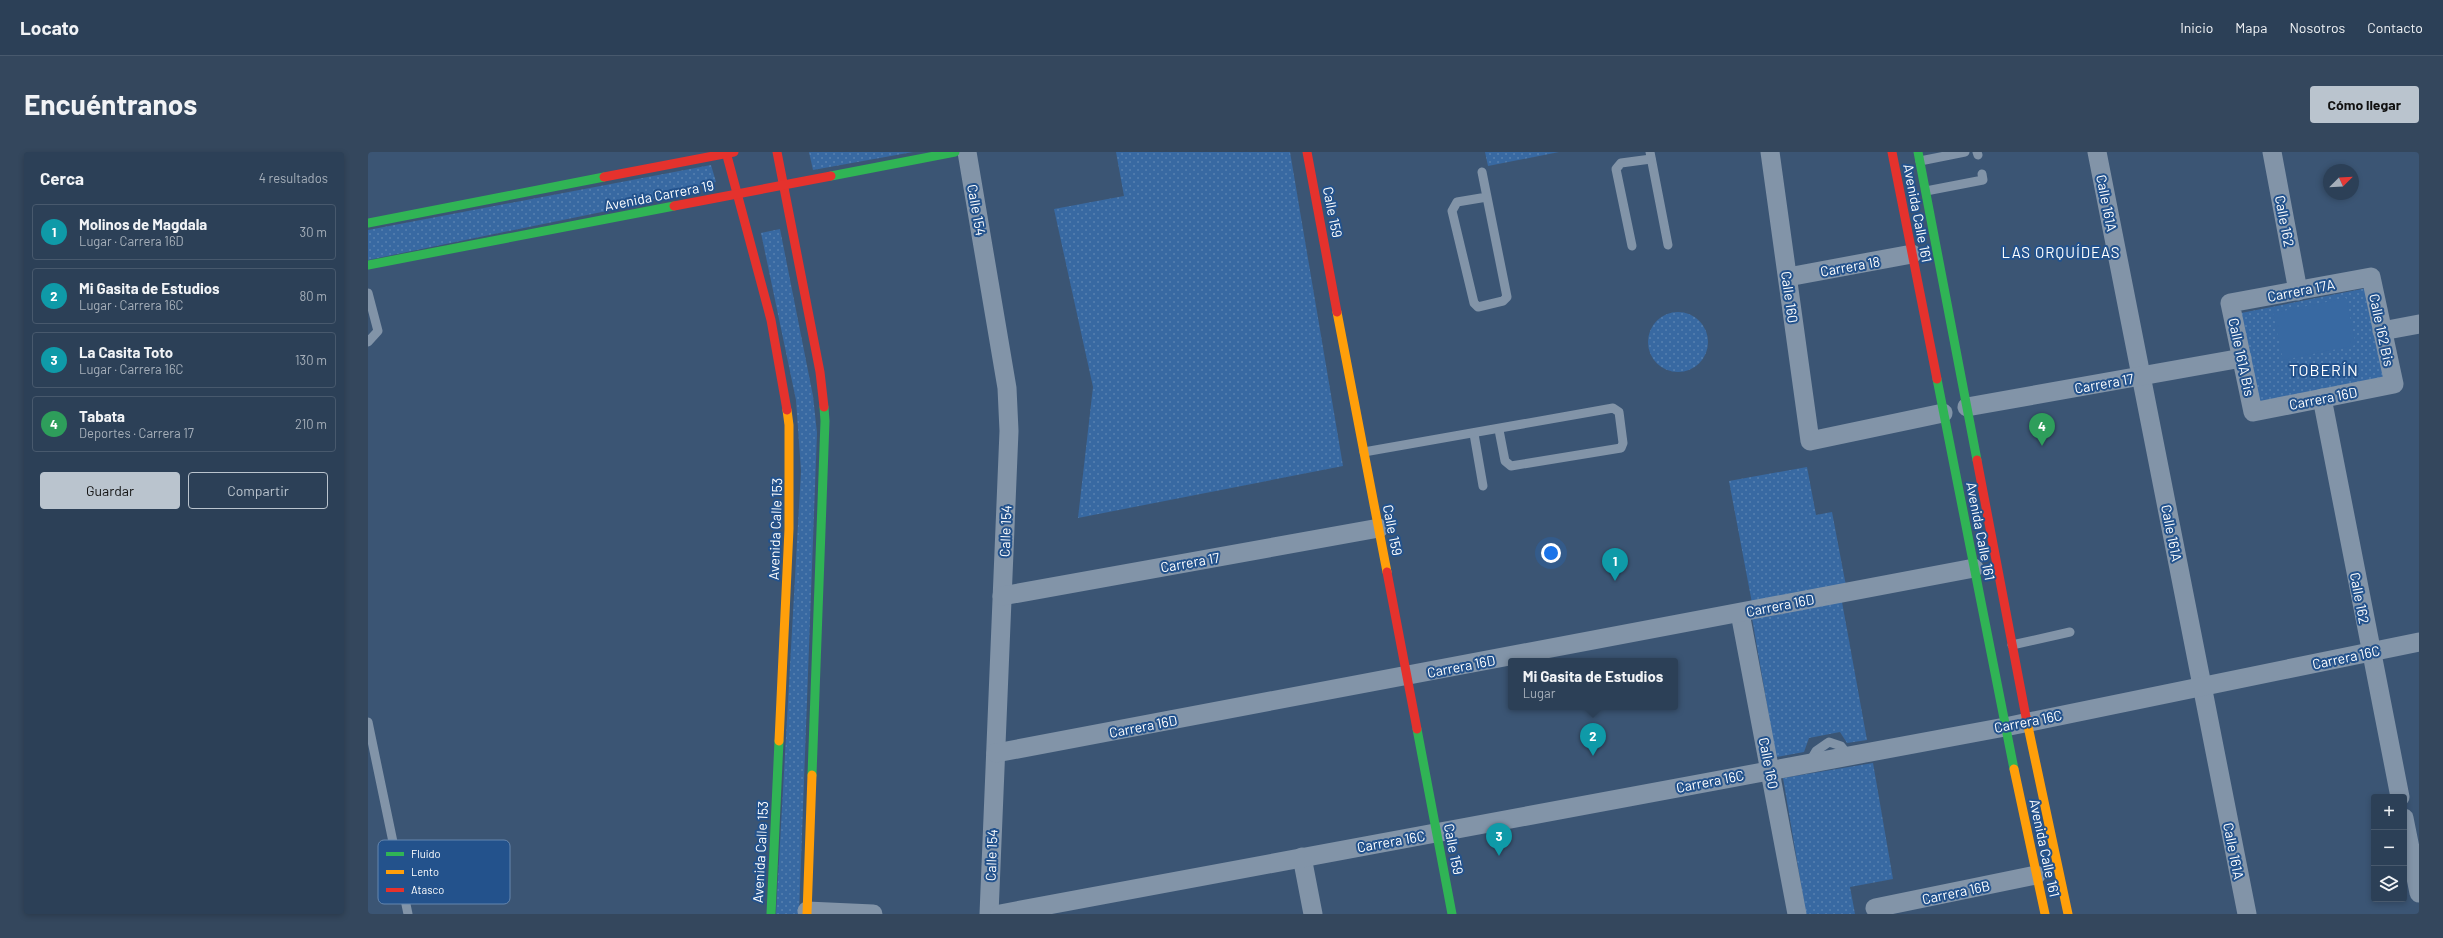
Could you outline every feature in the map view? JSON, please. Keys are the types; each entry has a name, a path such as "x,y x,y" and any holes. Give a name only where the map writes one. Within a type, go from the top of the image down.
{"main road":[{"name":"Avenida Carrera 19","path":"368,223 728,152"},
{"name":"Avenida Calle 153","path":"728,152 737,194 780,363 787,403 790,443 790,528 771,914"},
{"path":"777,152 820,372 825,421 807,912"},
{"name":"Avenida Carrera 19","path":"368,265 955,152"},
{"name":"Calle 159","path":"1307,152 1452,914"},
{"name":"Avenida Calle 161","path":"1892,152 2005,726 2045,914"},
{"name":"Avenida Calle 161","path":"1919,157 2027,722 2068,914"}],"street":[{"name":"Calle 154","path":"967,152 1007,388 1009,431 989,914"},
{"name":"Calle 160","path":"1770,152 1810,441 1943,412"},
{"name":"Calle 161A","path":"2097,152 2247,914"},
{"name":"Calle 162","path":"2272,152 2298,291"},
{"name":"Carrera 18","path":"1788,277 1912,254"},
{"name":"Carrera 17A","path":"2230,303 2371,277"},
{"name":"Calle 162 Bis","path":"2371,277 2394,384"},
{"name":"Calle 161A Bis","path":"2230,303 2253,412"},
{"path":"2382,331 2419,324"},
{"name":"Carrera 17","path":"1967,407 2242,358"},
{"name":"Carrera 16D","path":"2253,412 2394,384"},
{"name":"Calle 162","path":"2322,398 2399,794"},
{"name":"Carrera 17","path":"1002,596 1379,528"},
{"name":"Carrera 16D","path":"996,754 1974,568"},
{"name":"Calle 160","path":"1740,613 1797,914"},
{"name":"Carrera 16C","path":"1000,914 2027,722 2419,642"},
{"path":"2406,830 2419,893"},
{"path":"1302,857 1313,914"},
{"name":"Carrera 16B","path":"1875,908 2036,875"},
{"path":"807,912 873,914"}],"lane":[{"path":"1919,157 1965,152"},
{"path":"1632,246 1616,169 1621,163 1650,156 1668,245"},
{"path":"1482,172 1487,197 1507,297 1504,301 1478,306 1474,303 1452,211 1457,202 1487,197"},
{"path":"1926,191 1983,180 1982,174"},
{"path":"368,293 378,330 368,342"},
{"path":"1364,452 1499,430 1613,408 1619,412 1623,443 1621,448 1511,466 1505,461 1499,430"},
{"path":"1474,434 1483,486"},
{"path":"2012,645 2070,632"},
{"path":"368,722 393,840"},
{"path":"406,904 408,914"}],"shaded area":[{"path":"809,152 913,152 813,170"},
{"path":"1116,152 1290,152 1343,466 1078,518 1093,387 1054,209 1124,196"},
{"path":"1485,152 1559,152 1488,166"},
{"path":"711,165 716,182 682,189 636,205 368,260 368,230"},
{"path":"780,229 813,396 817,433 799,914 776,914 801,471 796,400 761,233"},
{"path":"2367,288 2385,377 2259,403 2241,313"},
{"path":"2346,298 2356,345 2283,360 2273,313"},
{"path":"1672,312 1684,312 1695,317 1703,325 1708,336 1706,354 1695,367 1684,372 1672,372 1661,367 1653,359 1648,348 1648,336 1653,325 1661,317"},
{"path":"1807,467 1816,515 1832,512 1846,586 1752,603 1729,481"},
{"path":"1842,602 1867,740 1847,743 1840,732 1809,738 1804,752 1776,757 1752,618"},
{"path":"1873,763 1893,879 1850,887 1855,914 1806,914 1783,778"}],"traffic: fast":[{"path":"831,176 955,152"},
{"path":"1918,152 1977,460"},
{"path":"368,223 604,177"},
{"path":"368,265 674,206"},
{"path":"1937,379 2014,769"},
{"path":"812,775 825,421 824,407"},
{"path":"1417,729 1452,914"},
{"path":"771,914 779,741"}],"traffic: slow":[{"path":"1337,312 1387,572"},
{"path":"779,741 789,529 789,425 787,410"},
{"path":"2026,717 2068,914"},
{"path":"2014,769 2045,914"},
{"path":"807,914 812,775"}],"traffic: jam":[{"path":"726,152 771,320 787,410"},
{"path":"604,177 734,152"},
{"path":"777,152 820,372 824,407"},
{"path":"1307,152 1337,312"},
{"path":"1892,152 1937,379"},
{"path":"674,206 831,176"},
{"path":"1977,460 2026,717"},
{"path":"1387,572 1417,729"}],"place":[{"name":"Tabata","path":"2042,446"},
{"name":"Molinos de Magdala","path":"1615,581"},
{"name":"Mi Gasita de Estudios","path":"1593,756"},
{"name":"La Casita Toto","path":"1499,856"}],"district":[{"name":"LAS ORQUÍDEAS","path":"2061,252"},
{"name":"TOBERÍN","path":"2324,369"}]}
